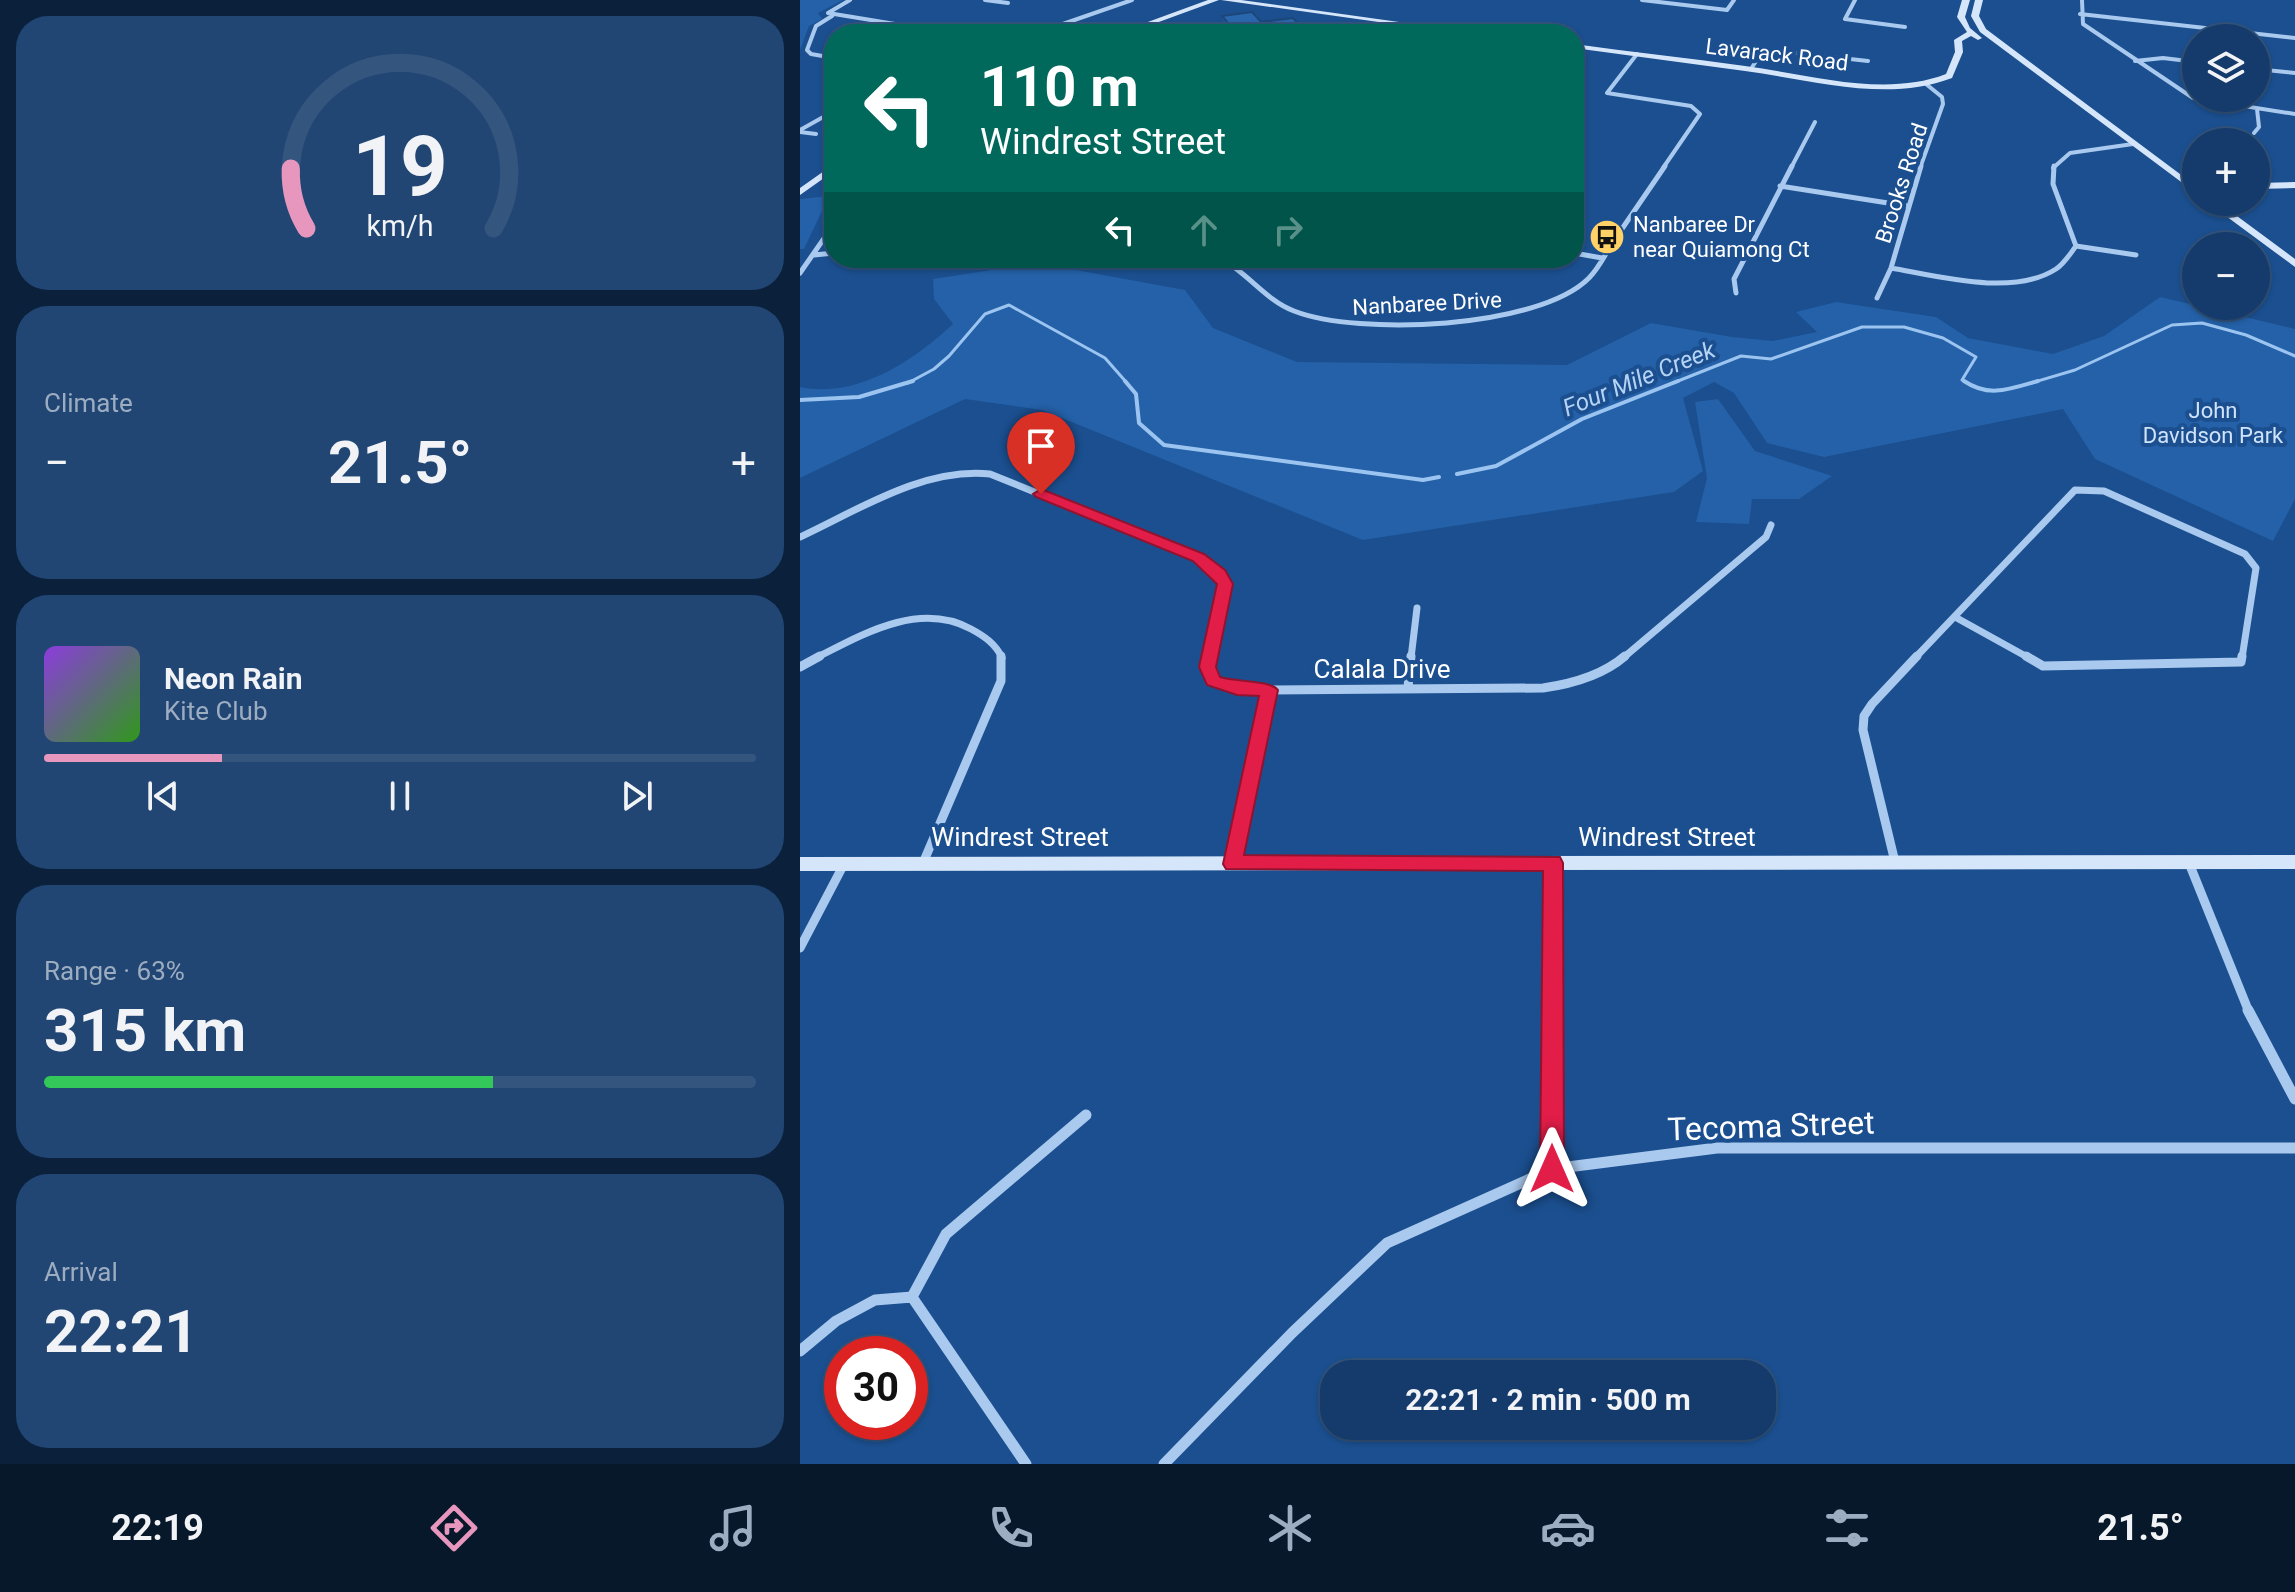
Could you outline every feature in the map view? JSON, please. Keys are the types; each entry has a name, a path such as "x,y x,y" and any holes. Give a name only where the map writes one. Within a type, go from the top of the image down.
{"street":[{"path":"850,0 828,13 887,24"},
{"path":"985,0 1008,3"},
{"path":"1063,24 1132,0"},
{"path":"1189,9 1197,0"},
{"path":"1147,24 1189,9 1233,0 1405,24"},
{"path":"1642,0 1727,10 1734,0"},
{"path":"1855,0 1845,19 1905,27"},
{"path":"1966,0 1961,17 1971,33 1991,42 2028,67 2182,179"},
{"path":"1979,0 1976,20 1991,42"},
{"path":"2082,0 2080,14 2083,24 2182,91"},
{"path":"1166,24 1215,4 1260,3"},
{"path":"2080,14 2295,38"},
{"path":"824,56 808,52 816,26 832,16"},
{"path":"824,21 839,17"},
{"path":"1964,48 1958,40 1971,33"},
{"path":"1926,84 1949,76 1964,48 1991,42"},
{"name":"Lavarack Road","path":"1584,47 1879,85 1926,84"},
{"path":"1751,69 1761,53 1770,50 1868,61"},
{"name":"Nanbaree Drive","path":"1240,268 1268,299 1329,322 1376,326 1478,319 1550,303 1579,287 1700,114 1691,106 1607,93 1637,54"},
{"path":"2134,61 2163,58 2182,60"},
{"path":"2270,70 2295,73"},
{"name":"Brooks Road","path":"1877,298 1891,268 1907,206 1943,104 1942,97 1926,84"},
{"path":"2270,111 2295,114"},
{"path":"800,131 824,117"},
{"path":"1736,293 1734,279 1815,122"},
{"path":"800,131 816,134"},
{"path":"2076,246 2053,184 2053,167 2070,153 2133,144"},
{"path":"800,179 824,163"},
{"path":"800,192 824,174"},
{"path":"2270,186 2295,185"},
{"path":"1780,186 1907,206"},
{"path":"2231,216 2295,264"},
{"path":"800,273 824,240"},
{"path":"2076,246 2136,255"},
{"path":"1891,268 1978,281 2027,280 2057,269 2076,246"},
{"path":"814,255 824,254"},
{"path":"1584,255 1602,258"},
{"name":"Calala Drive","path":"800,537 920,482 948,475 990,474 1210,565 1225,584 1208,667 1213,681 1237,689 1270,690 1543,688 1567,685 1615,665 1766,537 1771,525"},
{"path":"1895,862 1863,730 1864,716 1872,704 2075,490 2104,491 2245,554 2256,568 2241,662 2043,666 1955,617"},
{"path":"1408,687 1417,608"},
{"path":"800,667 881,626 914,617 940,617 973,629 998,648 1005,663 1001,681 923,863"},
{"path":"1233,864 1270,690"},
{"name":"Windrest Street","path":"800,864 2295,862"},
{"path":"1552,1169 1553,863"},
{"path":"2189,863 2256,1029 2295,1099"},
{"path":"800,948 845,864"},
{"path":"912,1297 946,1234 1086,1115"},
{"name":"Tecoma Street","path":"1164,1464 1292,1333 1387,1243 1552,1169 1717,1148 2295,1148"},
{"path":"800,1351 836,1321 875,1300 912,1297"},
{"path":"912,1297 1026,1464"}],"green space":[{"path":"800,0 843,0 818,13 822,19 809,26 800,50"},
{"path":"824,197 824,207 804,249 800,249 800,199"},
{"name":"John Davidson Park","path":"1005,268 1065,268 1185,290 1213,328 1297,362 1567,365 1651,323 1773,341 1817,332 1796,312 1836,302 1936,317 1968,338 2053,354 2104,336 2160,297 2182,302 2182,320 2257,320 2295,329 2295,499 2273,541 2095,459 2063,409 1824,457 1767,443 1734,393 1714,382 1683,398 1703,471 1674,492 1363,540 1042,410 965,399 800,478 800,387 842,387 883,374 902,363 953,324 934,299 933,279"},
{"path":"1718,399 1755,451 1832,476 1799,499 1752,499 1749,524 1696,522 1707,478 1695,402"}],"building":[{"path":"1252,12 1261,22 1293,18 1299,24 1229,24 1222,16"}],"waterway":[{"name":"Four Mile Creek","path":"910,382 934,369 949,356 985,314 1009,305 1105,358 1127,383"},
{"name":"Four Mile Creek","path":"2035,382 2075,370 2172,325 2202,323 2246,335 2295,356"},
{"name":"Four Mile Creek","path":"1673,383 1741,356 1771,359 1862,327 1904,327 1943,338 1976,357 1962,380 1967,383"},
{"name":"Four Mile Creek","path":"1125,381 1136,394 1139,423 1164,445 1423,480 1439,477"},
{"name":"Four Mile Creek","path":"1457,474 1496,466 1582,419 1678,381"},
{"name":"Four Mile Creek","path":"1964,381 1991,391 2035,382"},
{"name":"Four Mile Creek","path":"800,400 859,397 910,382"}],"place":[{"name":"Nanbaree Dr near Quiamong Ct","path":"1607,237"}],"route":[{"path":"1041,494 1198,558 1210,565 1225,584 1208,667 1213,681 1237,689 1270,690 1233,864 1553,863 1552,1169"}]}
